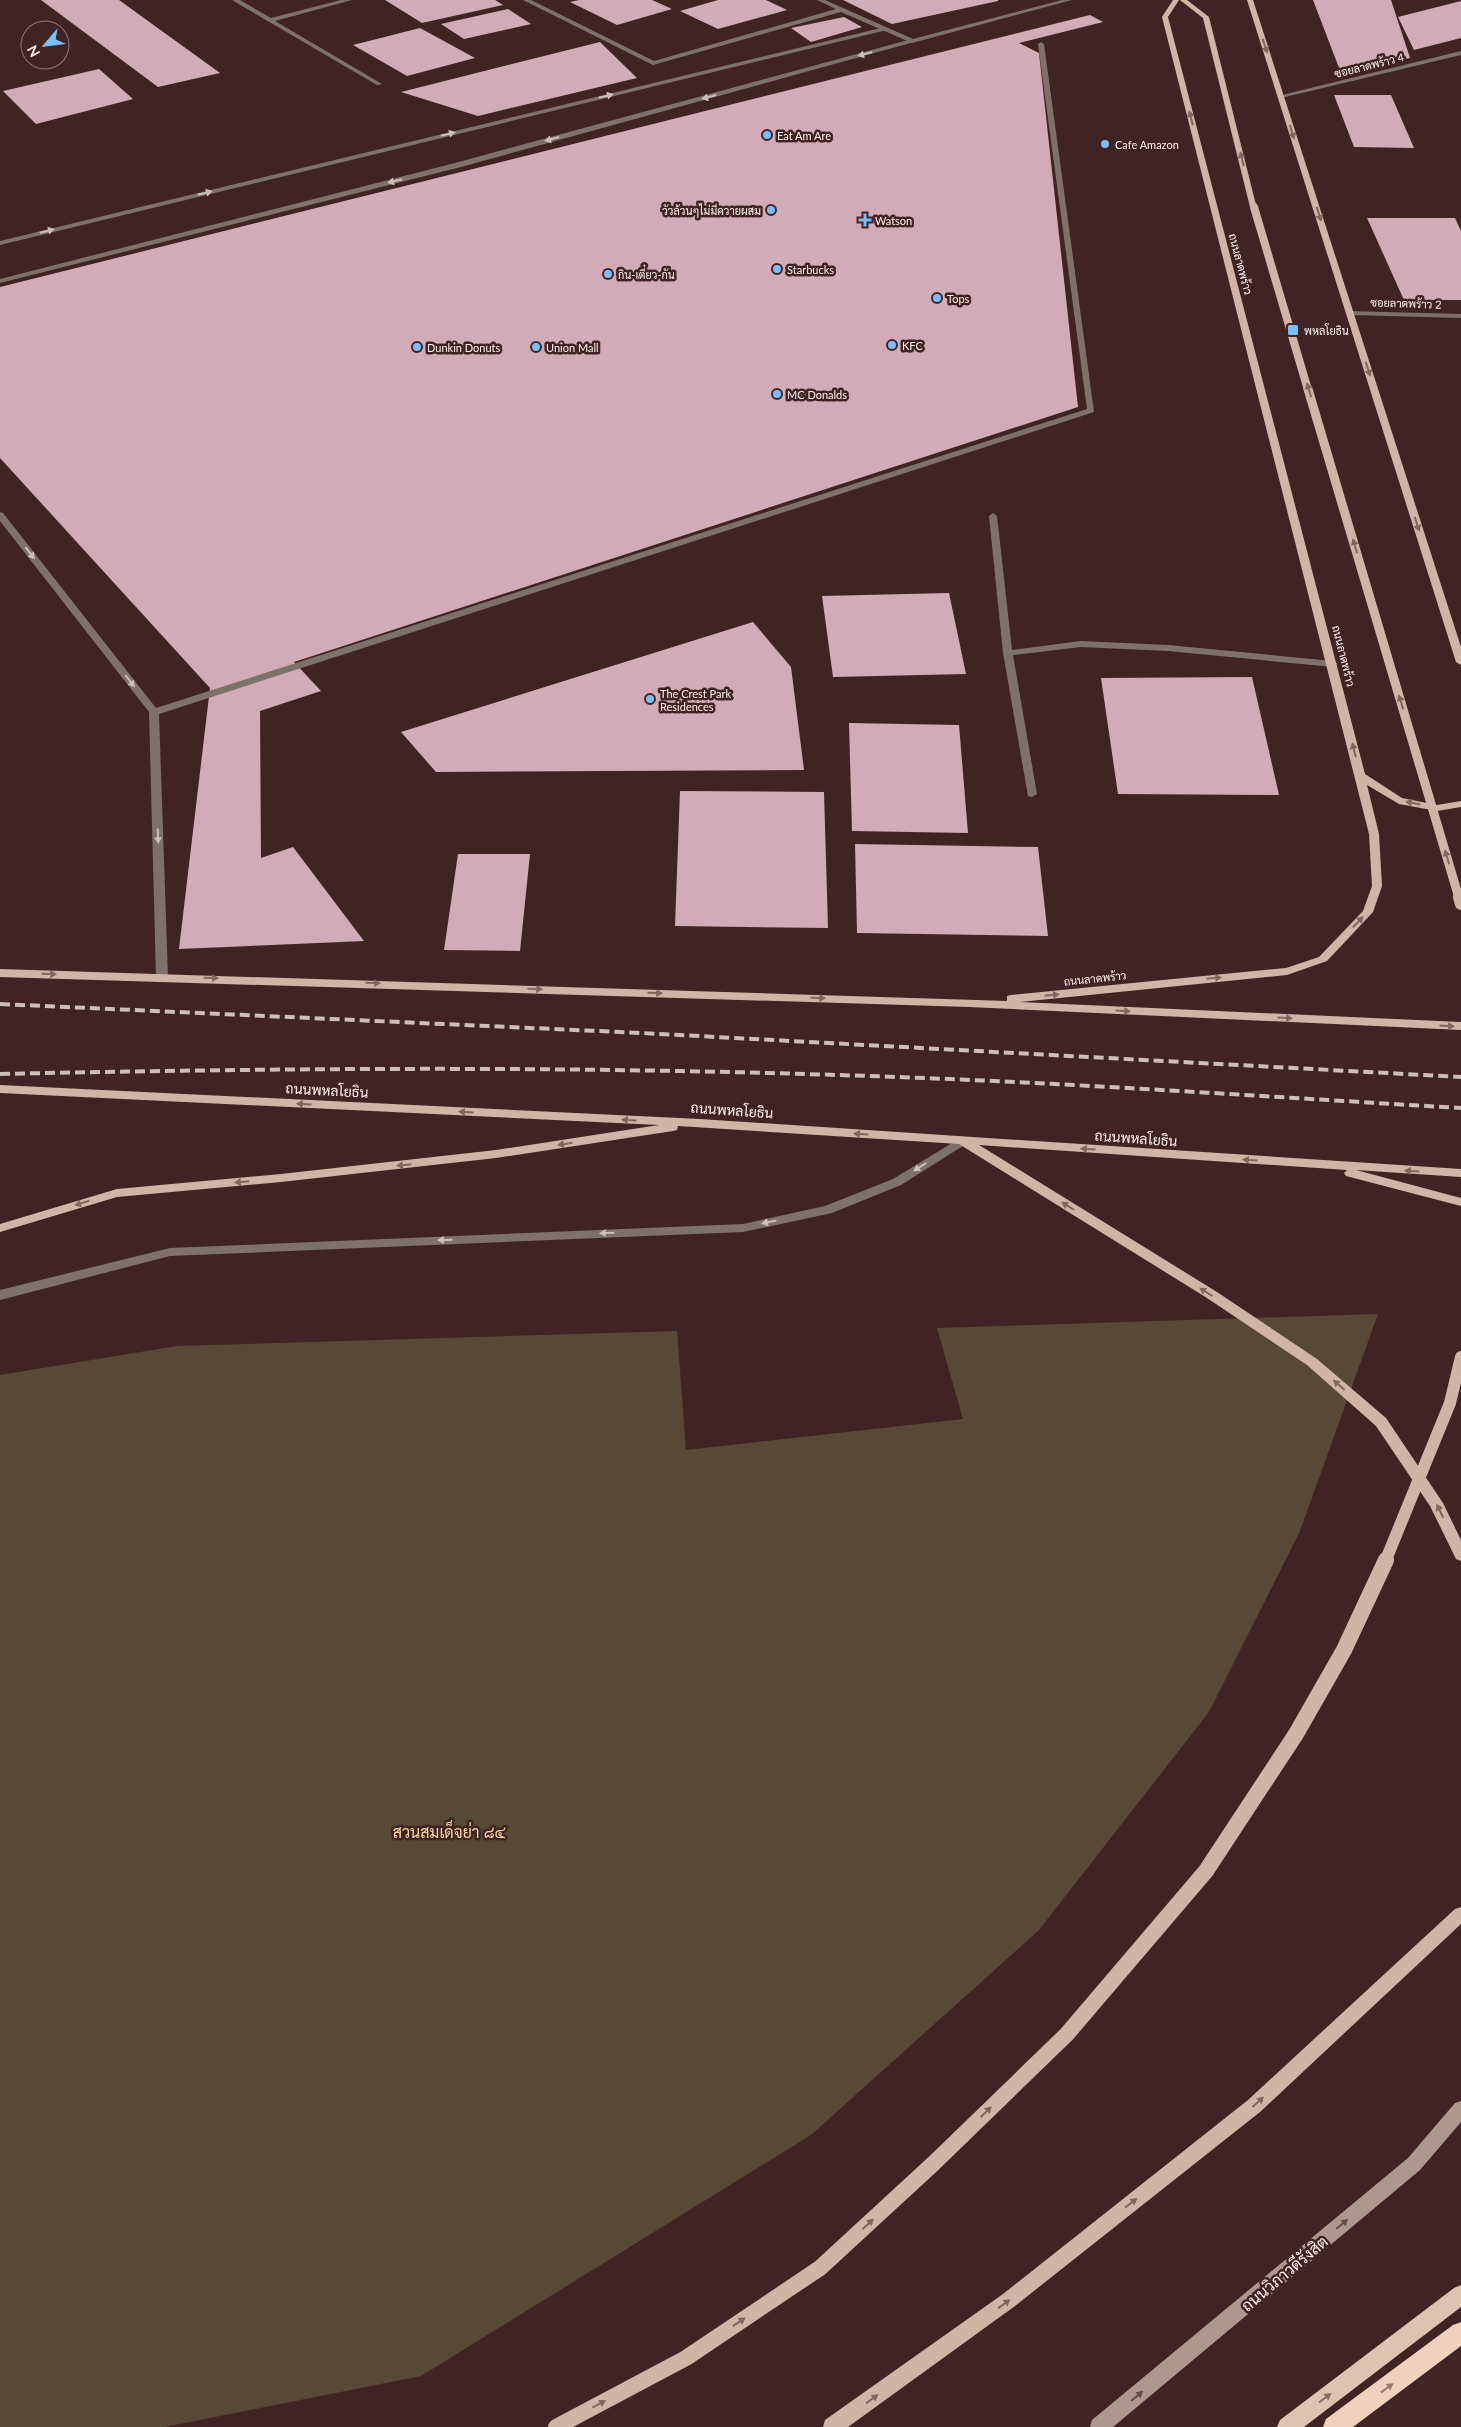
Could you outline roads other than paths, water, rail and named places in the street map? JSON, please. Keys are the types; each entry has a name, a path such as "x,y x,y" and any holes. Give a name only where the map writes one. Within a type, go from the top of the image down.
{"highway":[{"path":"1287,2427 1461,2295"},
{"path":"1334,2427 1461,2333"}],"main road":[{"name":"ถนนลาดพร้าว","path":"969,1004 1288,971 1323,959 1368,912 1377,886 1374,834 1360,775 1166,17 1176,0"},
{"path":"1183,0 1206,17 1254,206 1461,904"},
{"path":"1250,0 1461,662"},
{"path":"1360,775 1399,800 1437,808 1461,804"},
{"path":"0,973 969,1004 1461,1026"},
{"name":"ถนนพหลโยธิน","path":"0,1089 700,1123 1461,1174"},
{"path":"0,1228 117,1193 282,1178 496,1154 700,1123"},
{"path":"962,1141 1212,1295 1312,1362 1381,1422 1436,1503 1461,1555"},
{"path":"1323,1166 1461,1202"},
{"path":"556,2427 686,2358 820,2268 934,2164 1067,2034 1206,1871 1296,1734 1344,1650 1385,1562 1450,1403 1461,1357"},
{"path":"832,2427 1009,2300 1254,2106 1461,1914"},
{"name":"ถนนวิภาวดีรังสิต","path":"1099,2427 1414,2164 1461,2109"}],"street":[{"path":"235,0 379,84"},
{"path":"271,20 349,0"},
{"path":"526,0 653,63 841,10"},
{"path":"820,0 912,41"},
{"path":"0,281 458,165 1069,0"},
{"path":"0,243 885,29"},
{"path":"154,712 1091,410 1041,44"},
{"name":"ซอยลาดพร้าว 4","path":"1281,96 1461,52"},
{"name":"ซอยลาดพร้าว 2","path":"1350,313 1461,316"},
{"path":"0,515 154,712 162,977"},
{"path":"992,516 1008,653 1032,794"},
{"path":"1008,653 1081,644 1168,648 1333,664"},
{"path":"0,1295 170,1252 743,1228 828,1210 897,1182 962,1141"}],"railway":[{"path":"0,1004 642,1033 1461,1077"},
{"path":"0,1074 418,1069 732,1072 993,1081 1461,1108"}],"place":[{"name":"Eat Am Are","path":"767,135"},
{"name":"Cafe Amazon","path":"1105,144"},
{"name":"วัวล้วนๆไม่มีควายผสม","path":"771,210"},
{"name":"Watson","path":"865,220"},
{"name":"Starbucks","path":"777,269"},
{"name":"กิน-เตี๋ยว-กัน","path":"608,274"},
{"name":"Tops","path":"937,298"},
{"name":"พหลโยธิน","path":"1293,330"},
{"name":"KFC","path":"892,345"},
{"name":"Dunkin Donuts","path":"417,347"},
{"name":"Union Mall","path":"536,347"},
{"name":"MC Donalds","path":"777,394"},
{"name":"The Crest Park Residences","path":"650,699"}],"park label":[{"name":"สวนสมเด็จย่า ๘๔","path":"449,1831"}]}
